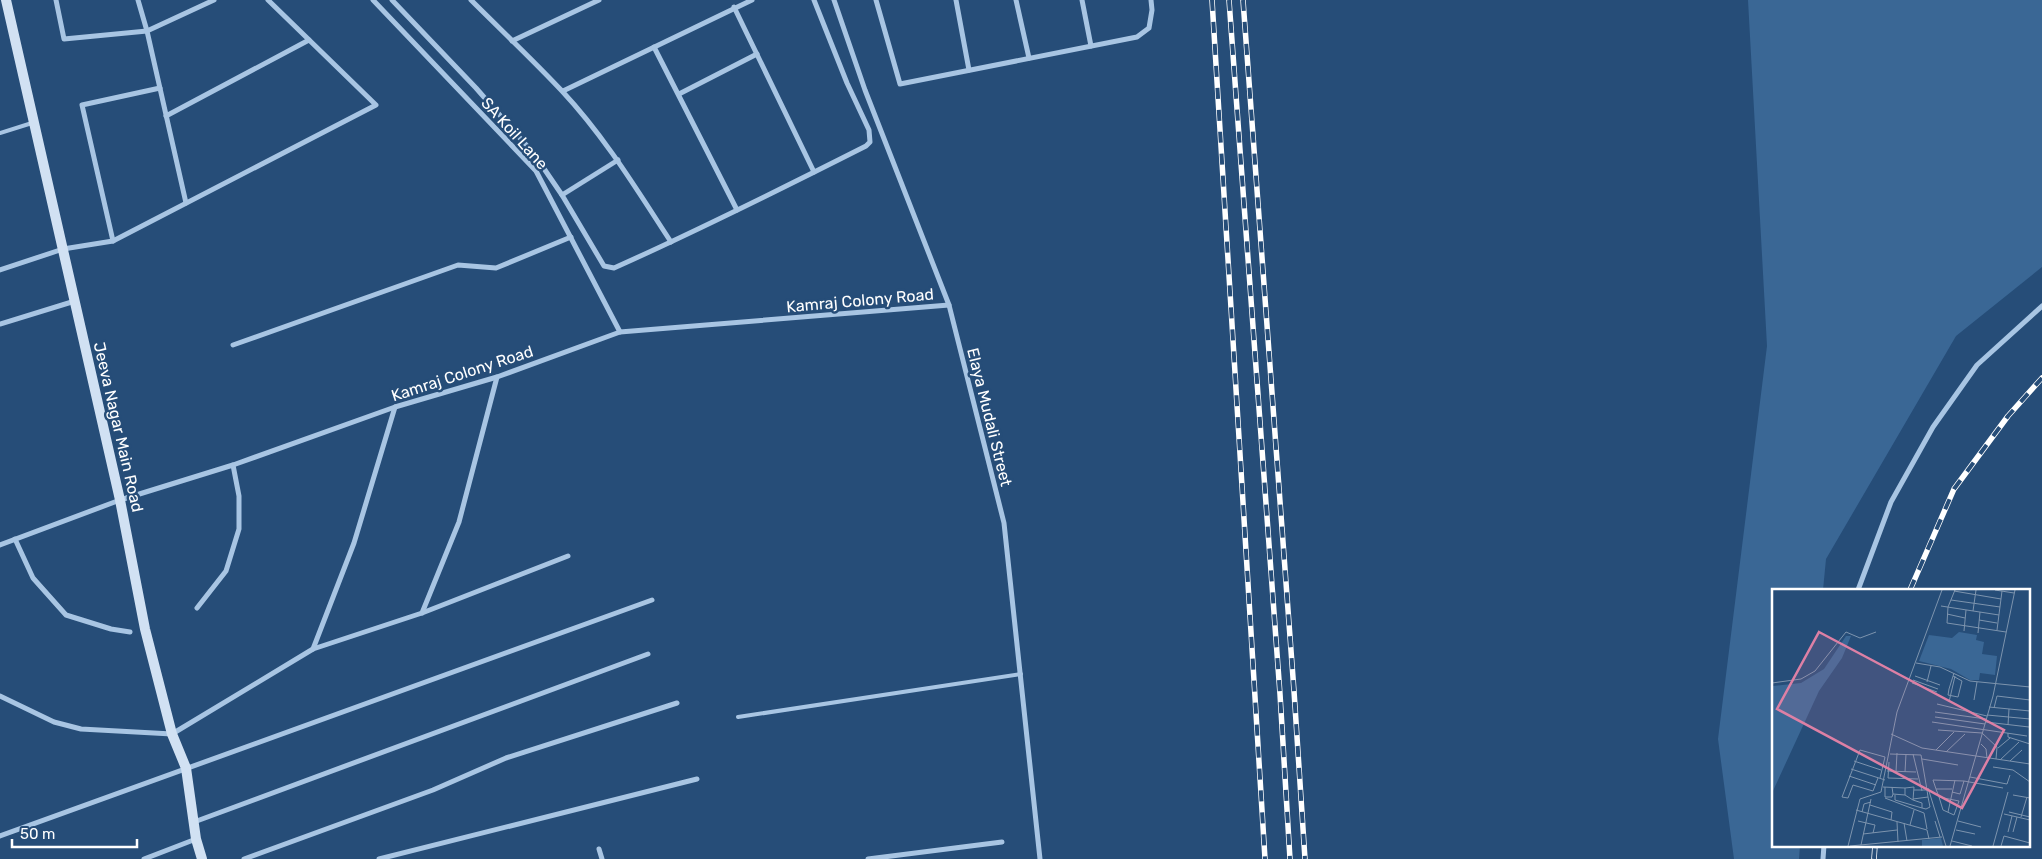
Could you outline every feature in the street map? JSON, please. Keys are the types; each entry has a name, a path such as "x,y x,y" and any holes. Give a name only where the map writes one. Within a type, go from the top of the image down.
{"street":[{"name":"Jeeva Nagar Main Road","path":"6,0 120,500 145,629 172,734 186,768 196,839 202,859"},
{"path":"56,0 64,39 147,31 214,0"},
{"path":"138,0 147,31 186,203"},
{"path":"0,270 63,249 113,241 376,104 268,0"},
{"name":"SA Koil Lane","path":"373,0 536,171 620,332"},
{"path":"392,0 476,88 534,154 604,266 609,269 738,210 866,146 870,142 869,130 847,83 814,0"},
{"path":"471,0 563,92 618,160 671,242"},
{"path":"512,41 599,0"},
{"path":"563,92 734,7 752,0"},
{"name":"Elaya Mudali Street","path":"834,0 864,90 949,305 1004,523 1040,859"},
{"path":"876,0 900,84 1137,37 1149,28 1152,10 1151,0"},
{"path":"956,0 969,70"},
{"path":"1016,0 1029,58"},
{"path":"1082,0 1091,46"},
{"path":"734,7 814,172"},
{"path":"166,116 309,40"},
{"path":"654,46 738,210"},
{"path":"679,94 757,54"},
{"path":"113,241 82,105 160,88"},
{"path":"562,196 618,160"},
{"path":"233,345 458,264 496,268 571,237"},
{"path":"0,324 75,300"},
{"name":"Kamraj Colony Road","path":"0,544 120,500 233,465 395,407 497,377 620,332 949,305"},
{"path":"1858,589 1891,502 1933,427 1977,365 2042,306"},
{"path":"422,613 459,522 497,377"},
{"path":"313,649 354,543 395,407"},
{"path":"197,608 226,571 239,529 239,496 233,465"},
{"path":"15,539 34,578 66,615 111,630 130,632"},
{"path":"0,696 54,722 81,728 172,734 313,649 422,613 568,556"},
{"path":"0,836 652,600"},
{"path":"194,822 648,654"},
{"path":"244,859 433,790 506,758 677,703"},
{"path":"379,859 697,778"},
{"path":"144,859 196,839"},
{"path":"872,859 1002,842"},
{"path":"1823,859 1824,846"},
{"path":"599,849 602,859"}],"lane":[{"path":"0,133 34,122"},
{"path":"738,717 1021,674"}],"shaded area":[{"path":"1748,0 2042,0 2042,267 1956,336 1826,559 1823,589 1772,589 1772,846 1800,846 1799,859 1734,859 1718,739 1767,346"}],"railway":[{"path":"1212,0 1265,859"},
{"path":"1229,0 1280,694 1290,859"},
{"path":"1243,0 1305,859"},
{"path":"1910,589 1954,489 2008,416 2042,378"},
{"path":"1874,859 1875,846"}]}
